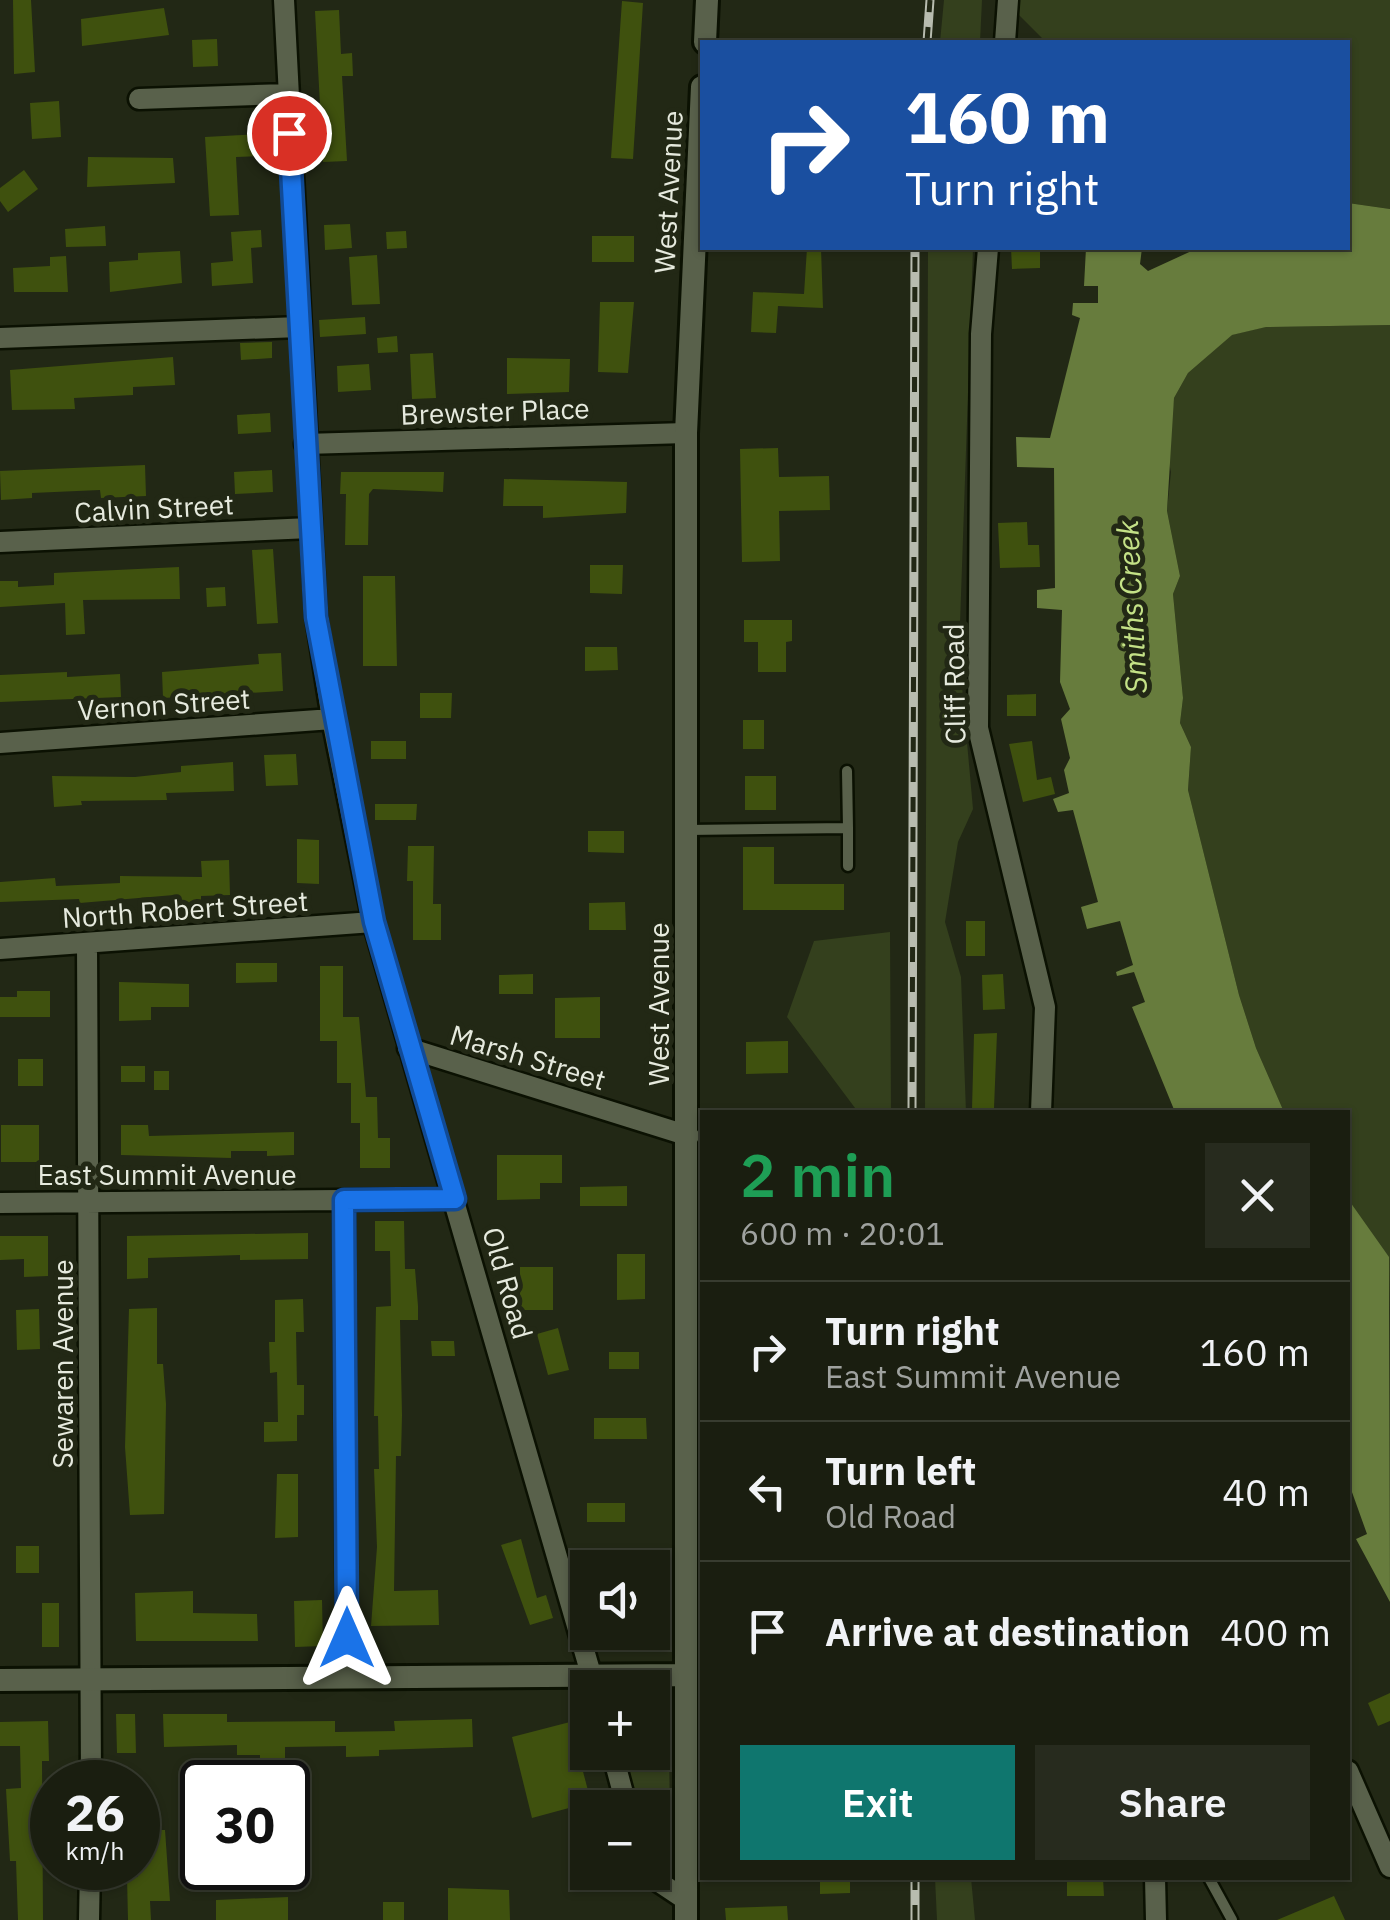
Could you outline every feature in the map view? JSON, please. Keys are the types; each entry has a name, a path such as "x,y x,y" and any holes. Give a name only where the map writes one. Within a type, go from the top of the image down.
{"street":[{"name":"Old Road","path":"284,0 310,528 316,617 332,719 374,922 408,1048 591,1670"},
{"path":"704,40 707,0"},
{"path":"1005,40 1008,0"},
{"path":"138,99 287,94"},
{"name":"West Avenue","path":"686,1910 694,1676 686,433 700,130"},
{"name":"Cliff Road","path":"988,250 981,334 978,728 991,798 1031,935 1045,1007 1040,1110"},
{"path":"0,338 298,326"},
{"name":"Brewster Place","path":"306,444 686,433"},
{"name":"Calvin Street","path":"0,542 310,528"},
{"name":"Vernon Street","path":"0,743 332,719"},
{"name":"North Robert Street","path":"0,949 374,922"},
{"name":"Sewaren Avenue","path":"87,945 90,1760"},
{"name":"Marsh Street","path":"408,1048 688,1136"},
{"name":"East Summit Avenue","path":"0,1203 455,1199"},
{"path":"344,1200 347,1678"},
{"path":"0,1680 570,1682"},
{"path":"1350,1777 1390,1867"},
{"path":"1156,1880 1156,1920"},
{"path":"89,1920 90,1890"},
{"path":"664,1890 686,1910"}],"lane":[{"path":"847,772 848,866"},
{"path":"688,830 848,828"},
{"path":"1210,1880 1232,1920"}],"shaded area":[{"path":"944,0 982,0 980,40 940,40"},
{"path":"1018,0 1390,0 1390,209 1350,203 1350,40 1044,40 1018,14"},
{"path":"928,250 973,250 959,653 973,809 958,842 945,922 961,977 966,1110 925,1110"},
{"path":"1390,325 1390,1311 1389,1271 1350,1203 1350,1110 1283,1110 1256,1048 1239,995 1188,790 1191,747 1180,723 1183,698 1173,594 1180,576 1167,511 1171,472 1167,453 1174,398 1188,373 1231,335 1265,327"},
{"path":"890,932 891,1110 857,1110 787,1017 814,941"},
{"path":"628,1770 669,1770 670,1790 634,1790"},
{"path":"935,1880 971,1880 975,1920 937,1920"}],"water":[{"name":"Smiths Creek","path":"1350,203 1390,209 1390,325 1266,327 1232,335 1188,373 1174,398 1167,511 1180,576 1173,594 1183,698 1180,723 1191,747 1188,790 1239,995 1256,1048 1283,1110 1174,1110 1132,1007 1145,1002 1134,972 1117,976 1116,972 1133,965 1120,921 1087,929 1081,907 1098,902 1073,810 1058,812 1053,799 1069,793 1064,770 1070,758 1061,719 1070,709 1060,682 1062,610 1037,608 1037,590 1055,588 1054,468 1017,467 1016,437 1050,438 1080,318 1072,315 1073,303 1098,303 1098,286 1084,286 1086,250 1142,250 1140,264 1148,271 1194,250 1350,250"},
{"path":"1350,1202 1389,1257 1390,1602 1356,1539 1367,1534 1350,1487"}],"building":[{"path":"13,0 31,0 35,72 14,74"},
{"path":"622,1 643,3 633,159 611,158"},
{"path":"164,8 169,35 82,46 81,19"},
{"path":"339,10 341,54 352,53 353,76 342,76 347,161 323,162 315,11"},
{"path":"217,39 218,66 193,67 192,40"},
{"path":"59,101 61,137 32,139 30,103"},
{"path":"261,134 262,156 236,157 239,215 210,216 205,137"},
{"path":"88,157 173,158 175,183 87,187"},
{"path":"24,170 38,189 8,212 0,201 0,188"},
{"path":"350,224 352,248 325,250 324,225"},
{"path":"105,226 106,246 66,247 65,229"},
{"path":"261,230 262,247 251,248 253,283 212,286 211,263 233,261 231,232"},
{"path":"406,231 407,248 387,249 386,232"},
{"path":"592,236 634,236 634,262 592,262"},
{"path":"807,250 821,250 823,308 778,306 776,333 751,332 753,292 804,294"},
{"path":"1011,250 1040,250 1040,268 1012,269"},
{"path":"180,251 182,283 110,292 109,262 138,260 138,253"},
{"path":"377,255 380,304 352,305 349,257"},
{"path":"66,256 68,292 14,292 13,268 50,266 50,257"},
{"path":"600,302 634,302 628,373 598,372"},
{"path":"365,317 366,334 320,337 319,320"},
{"path":"397,336 398,352 378,353 377,338"},
{"path":"272,342 272,358 241,360 240,343"},
{"path":"433,353 436,398 412,399 410,354"},
{"path":"173,357 175,385 133,387 133,395 74,398 75,409 12,410 10,370"},
{"path":"507,358 570,359 569,392 507,394"},
{"path":"369,364 371,390 338,392 337,366"},
{"path":"270,413 271,432 238,434 237,415"},
{"path":"778,448 779,477 829,476 830,510 779,511 780,561 742,562 740,449"},
{"path":"145,465 146,496 101,498 100,490 32,493 32,498 1,500 0,471"},
{"path":"272,470 273,492 235,494 234,472"},
{"path":"341,472 444,472 443,492 373,489 369,494 368,545 345,545 346,494 340,494"},
{"path":"504,479 627,482 626,513 543,518 543,506 503,506"},
{"path":"1027,522 1028,545 1039,545 1040,567 1000,568 998,523"},
{"path":"273,549 278,623 257,624 252,550"},
{"path":"590,565 623,565 622,594 590,593"},
{"path":"179,567 180,599 83,600 85,634 66,635 65,603 0,607 0,581 18,581 18,587 54,585 54,573"},
{"path":"363,576 395,576 397,666 363,666"},
{"path":"225,587 226,606 207,607 206,588"},
{"path":"744,620 792,620 792,641 786,642 786,672 758,672 758,642 744,642"},
{"path":"585,647 617,647 618,670 585,671"},
{"path":"281,653 283,691 163,698 162,672 259,664 258,654"},
{"path":"67,672 67,677 120,674 121,697 0,702 0,675"},
{"path":"420,693 452,693 451,718 420,718"},
{"path":"1036,694 1036,716 1007,716 1007,695"},
{"path":"743,720 764,720 764,749 743,749"},
{"path":"371,741 406,741 406,759 371,759"},
{"path":"1032,741 1037,780 1051,777 1055,794 1023,802 1009,744"},
{"path":"296,754 298,785 266,786 264,755"},
{"path":"233,762 234,791 166,793 167,800 81,801 82,805 54,807 52,776 135,777 181,772 181,766"},
{"path":"745,776 776,776 776,810 745,810"},
{"path":"375,804 417,804 416,820 375,820"},
{"path":"588,831 624,831 624,853 588,852"},
{"path":"297,839 319,840 319,884 297,883"},
{"path":"408,846 434,846 433,904 441,904 441,940 413,940 413,881 407,881"},
{"path":"743,847 774,847 774,884 844,884 844,910 743,910"},
{"path":"229,860 230,895 201,896 201,902 174,904 174,895 80,903 79,899 0,902 0,882 55,878 56,886 120,883 120,876 202,877 201,861"},
{"path":"625,902 626,930 589,930 589,903"},
{"path":"966,921 985,921 985,956 966,956"},
{"path":"236,963 277,963 277,982 236,983"},
{"path":"320,966 343,966 343,1017 359,1017 366,1097 377,1097 378,1138 390,1138 390,1168 360,1168 360,1123 351,1123 351,1083 337,1083 337,1041 320,1041"},
{"path":"533,974 533,994 499,994 499,975"},
{"path":"1003,974 1005,1009 983,1010 982,975"},
{"path":"119,982 189,984 189,1007 151,1007 151,1020 119,1021"},
{"path":"17,991 50,991 50,1017 0,1017 0,997 17,997"},
{"path":"600,997 600,1038 555,1038 555,998"},
{"path":"997,1033 994,1108 972,1109 974,1034"},
{"path":"788,1041 788,1073 746,1074 746,1042"},
{"path":"18,1059 43,1059 43,1086 18,1086"},
{"path":"121,1066 145,1066 145,1082 121,1082"},
{"path":"154,1071 169,1071 169,1090 154,1090"},
{"path":"1,1125 39,1125 39,1162 1,1162"},
{"path":"121,1125 148,1125 149,1136 294,1132 294,1155 231,1151 231,1158 121,1155"},
{"path":"497,1155 562,1155 562,1183 540,1183 540,1199 497,1200"},
{"path":"627,1186 627,1206 580,1206 580,1187"},
{"path":"375,1221 404,1221 405,1269 415,1269 418,1306 418,1320 400,1320 402,1415 401,1456 396,1456 394,1591 438,1590 439,1625 371,1626 377,1547 374,1469 379,1469 378,1416 374,1416 376,1307 391,1306 390,1251 375,1251"},
{"path":"308,1233 308,1259 240,1260 240,1255 148,1258 148,1278 127,1279 127,1236"},
{"path":"0,1236 48,1236 48,1276 24,1277 24,1259 0,1260"},
{"path":"617,1254 645,1254 645,1299 617,1300"},
{"path":"520,1267 553,1267 553,1310 520,1310"},
{"path":"303,1299 304,1332 296,1332 297,1385 304,1385 304,1415 297,1415 297,1441 264,1442 264,1422 278,1422 277,1372 270,1373 269,1342 275,1342 275,1300"},
{"path":"157,1308 157,1364 163,1364 166,1404 164,1514 130,1515 125,1447 129,1309"},
{"path":"39,1309 40,1349 17,1350 16,1310"},
{"path":"558,1328 569,1370 548,1375 537,1334"},
{"path":"431,1341 454,1341 455,1356 432,1356"},
{"path":"609,1352 639,1352 639,1369 609,1369"},
{"path":"594,1418 646,1418 647,1439 594,1439"},
{"path":"277,1474 298,1474 298,1537 275,1538"},
{"path":"587,1503 625,1503 625,1522 587,1522"},
{"path":"521,1539 537,1598 546,1595 553,1618 530,1625 501,1545"},
{"path":"16,1546 39,1546 39,1573 16,1573"},
{"path":"193,1591 193,1613 257,1614 258,1641 136,1641 135,1593"},
{"path":"322,1600 323,1646 295,1647 294,1601"},
{"path":"42,1603 59,1603 59,1647 42,1647"},
{"path":"1390,1693 1390,1721 1378,1726 1368,1703"},
{"path":"116,1714 135,1714 136,1753 117,1753"},
{"path":"163,1714 227,1714 227,1722 335,1721 335,1732 395,1731 394,1721 472,1719 473,1747 379,1750 379,1756 346,1757 346,1746 285,1747 285,1760 260,1760 260,1755 237,1755 237,1745 164,1747"},
{"path":"48,1721 49,1760 30,1760 30,1890 43,1890 43,1920 18,1920 16,1861 10,1861 6,1789 21,1788 20,1746 0,1746 0,1722"},
{"path":"570,1722 570,1770 583,1770 588,1790 570,1790 570,1808 532,1818 512,1737"},
{"path":"160,1830 165,1830 170,1901 150,1901 151,1920 128,1920 127,1890 160,1890"},
{"path":"820,1880 850,1880 850,1893 820,1894"},
{"path":"1067,1880 1103,1880 1104,1896 1067,1896"},
{"path":"448,1888 509,1890 510,1920 448,1920"},
{"path":"1334,1896 1345,1920 1277,1920"},
{"path":"288,1897 288,1920 216,1920 216,1900"},
{"path":"383,1902 404,1902 404,1920 383,1920"},
{"path":"787,1906 788,1920 726,1920 725,1908"}],"railway":[{"path":"927,40 930,0"},
{"path":"912,1110 915,250"},
{"path":"915,1880 915,1920"}],"route":[{"path":"289,133 316,617 332,719 374,922 455,1199 344,1200 347,1638"}]}
